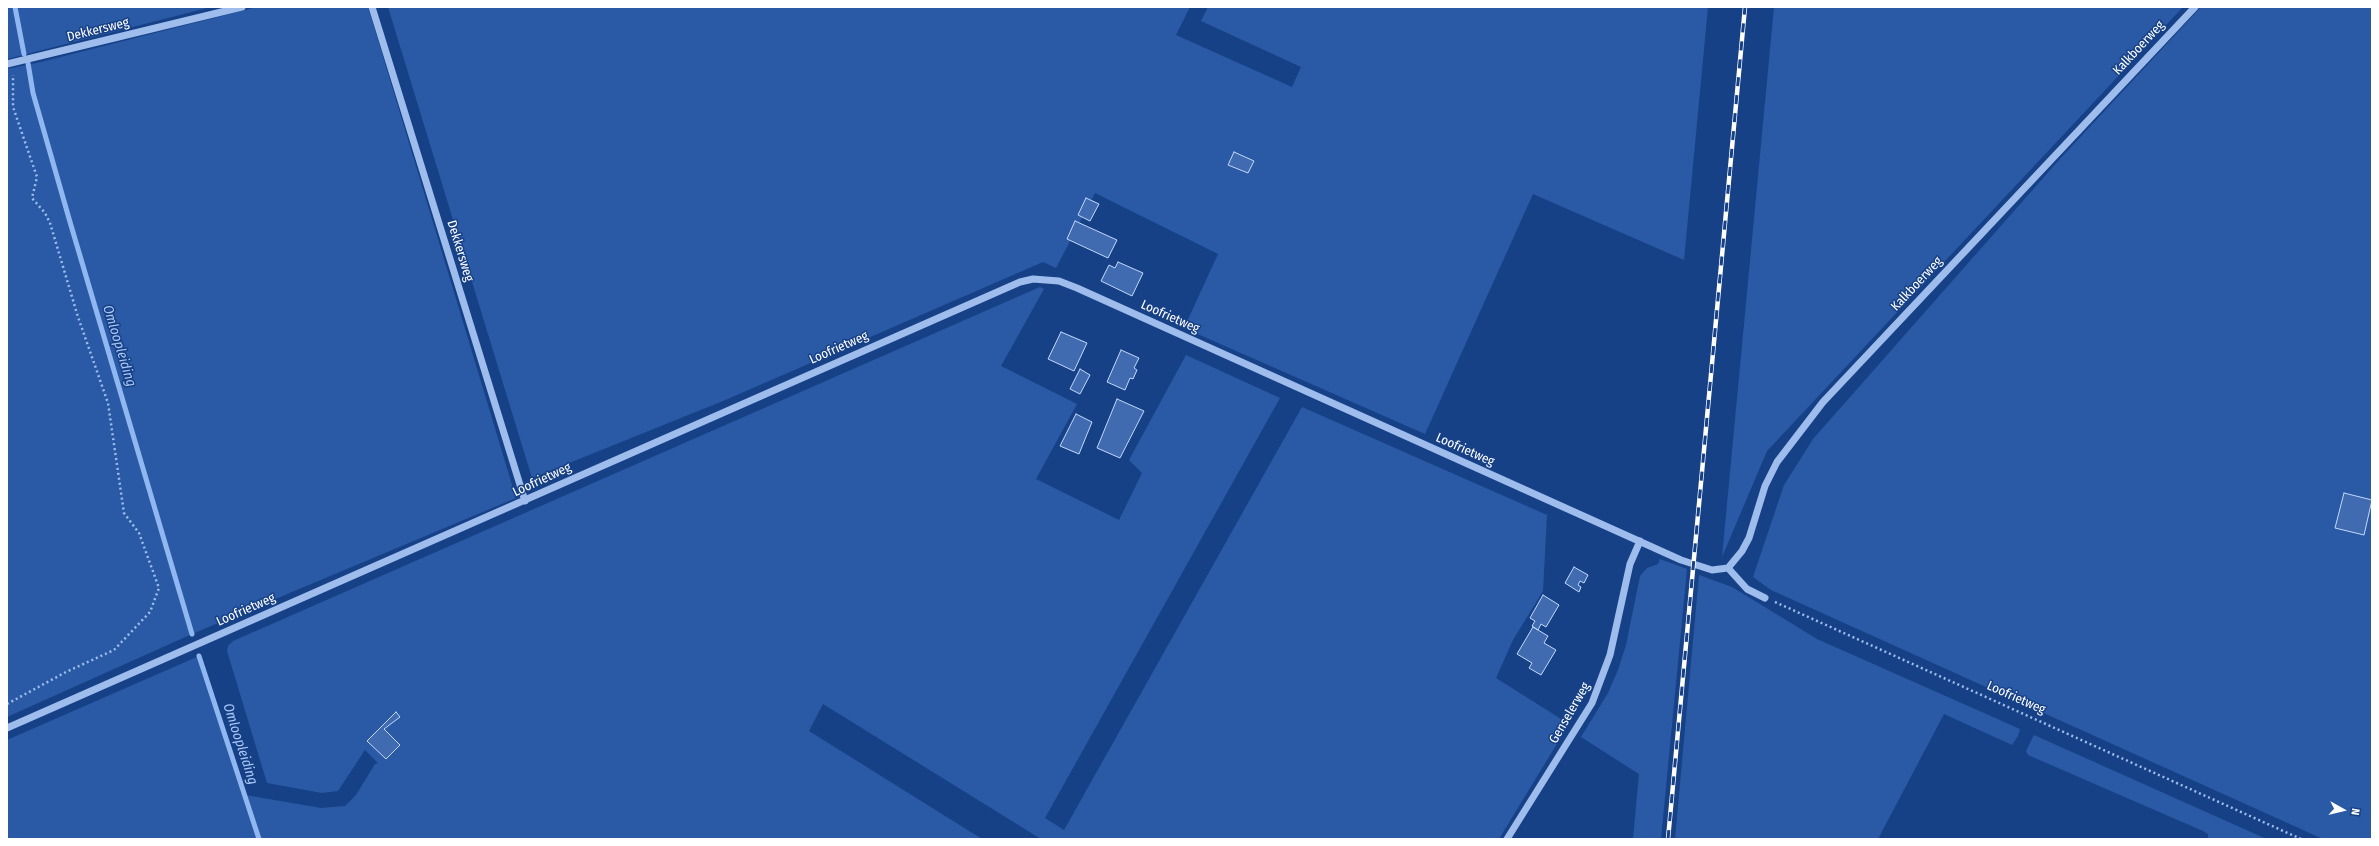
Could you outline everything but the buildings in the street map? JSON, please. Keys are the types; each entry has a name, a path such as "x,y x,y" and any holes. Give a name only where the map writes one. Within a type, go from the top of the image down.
{"street":[{"name":"Dekkersweg","path":"10,63 242,7"},
{"name":"Dekkersweg","path":"372,7 525,501"},
{"name":"Kalkboerweg","path":"1728,568 1742,551 1749,538 1763,492 1777,462 1823,402 2195,7"},
{"name":"Loofrietweg","path":"7,728 1020,282 1043,278 1077,288 1681,560 1712,570 1728,568"},
{"name":"Genselerweg","path":"1507,839 1592,703 1610,656 1630,564 1640,541"},
{"path":"1728,568 1747,589 1765,598"}],"path":[{"path":"7,704 66,672 114,650 150,612 159,588 139,534 124,513 108,403 78,316 50,223 45,213 32,198 37,177 13,107 10,63"},
{"name":"Loofrietweg","path":"1765,598 2301,839"}],"shaded area":[{"path":"7,7 211,7 7,59"},
{"path":"257,7 368,7 516,498 192,634 7,717 7,69 41,62"},
{"path":"388,7 1190,7 1176,35 1292,87 1301,67 1201,21 1208,7 1708,7 1684,260 1533,194 1425,434 1184,328 1218,254 1095,193 1056,268 1043,262 723,401 532,478"},
{"path":"1774,7 2183,7 1767,451 1722,557"},
{"path":"2201,7 2372,7 2372,839 2323,839 1771,590 1753,577 1784,485 1813,439 2059,160"},
{"path":"1040,287 1044,289 1001,366 1077,404 1036,479 1119,520 1142,473 1129,460 1186,355 1280,398 1045,818 1064,830 1302,407 1547,515 1543,591 1513,640 1496,678 1569,724 1499,839 1041,839 823,704 809,731 982,839 7,839 7,740 199,656 245,795 321,808 345,806 356,795 375,764 378,763 365,750 338,791 322,793 267,783 227,651 228,646 233,641"},
{"path":"1660,559 1687,569 1661,839 1633,839 1639,774 1581,737 1608,693 1618,670 1626,645 1640,576 1647,568 1658,564"},
{"path":"1699,575 1732,587 1817,639 2020,729 2018,736 2012,745 1944,714 1878,839 1675,839"},
{"path":"2034,735 2266,839 2208,839 2208,834 2203,831 2028,755 2026,751"}],"waterway":[{"name":"Omloopleiding","path":"15,7 24,54"},
{"name":"Omloopleiding","path":"28,63 33,93 70,222 192,634"},
{"name":"Omloopleiding","path":"199,656 259,839"}],"railway":[{"path":"1668,839 1745,7"}]}
